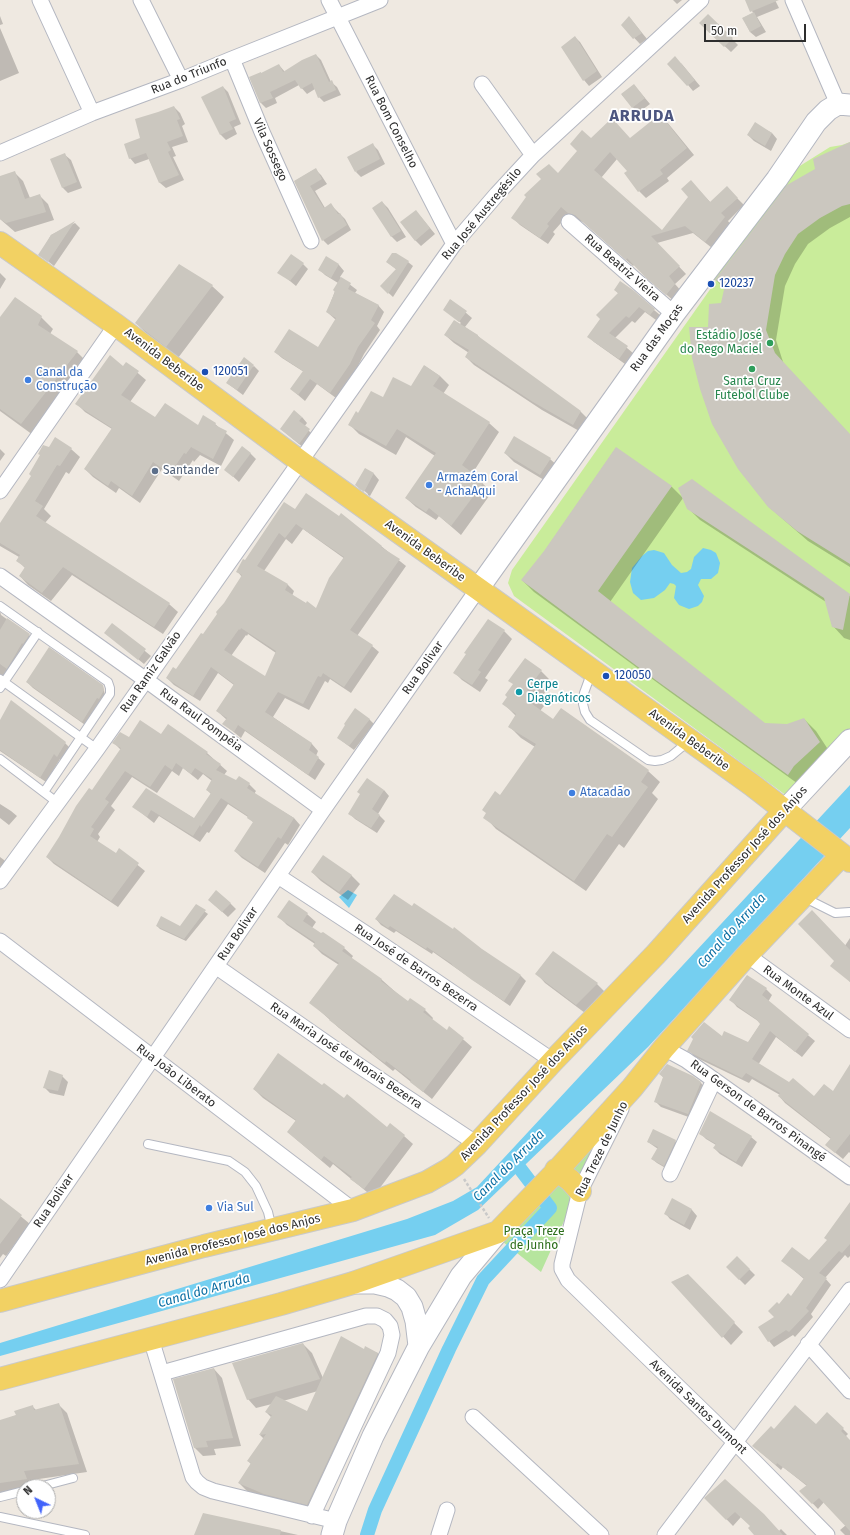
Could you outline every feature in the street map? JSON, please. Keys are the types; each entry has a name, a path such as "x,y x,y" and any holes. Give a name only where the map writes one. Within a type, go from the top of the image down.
{"main road":[{"name":"Avenida Beberibe","path":"0,243 116,325 301,462 592,670 844,853"},
{"name":"Avenida Professor José dos Anjos","path":"0,1301 204,1246 353,1210 427,1182 455,1165 477,1144 553,1061 656,954 793,816"},
{"path":"0,1379 273,1306 353,1283 516,1213 555,1173 632,1088 664,1048 747,955 844,853"},
{"path":"555,1173 570,1180 580,1191"}],"street":[{"path":"40,0 92,113"},
{"path":"140,0 181,80"},
{"name":"Rua Bom Conselho","path":"329,0 454,244"},
{"name":"Rua do Triunfo","path":"0,153 92,113 181,80 380,0"},
{"name":"Rua José Austregésilo","path":"301,462 454,244 497,194 533,155 701,0"},
{"path":"793,0 844,105"},
{"name":"Vila Sossego","path":"232,59 262,132 311,241"},
{"path":"482,84 533,155"},
{"name":"Rua das Moças","path":"478,589 674,314 777,179 816,122 828,110 844,105"},
{"name":"Rua Beatriz Vieira","path":"569,222 674,314"},
{"path":"0,491 116,325"},
{"name":"Rua Ramiz Galvão","path":"0,881 97,749 301,462"},
{"name":"Rua Raul Pompéia","path":"0,576 146,680 323,810"},
{"name":"Rua Bolivar","path":"0,1280 323,810 478,589"},
{"name":"Avenida Professor José dos Anjos","path":"793,816 850,740"},
{"name":"Rua José de Barros Bezerra","path":"278,876 368,935 553,1061"},
{"name":"Rua João Liberato","path":"0,942 353,1210"},
{"name":"Rua Monte Azul","path":"747,955 850,1030"},
{"name":"Rua Maria José de Morais Bezerra","path":"216,967 355,1063 477,1144"},
{"name":"Rua Gerson de Barros Pinangé","path":"664,1048 686,1060 850,1177"},
{"path":"670,1174 714,1080"},
{"name":"Rua Treze de Junho","path":"568,1280 562,1269 562,1264 580,1191 632,1088"},
{"path":"151,1339 192,1477 202,1486 213,1491 312,1516 334,1528 373,1436 418,1346 493,1224"},
{"name":"Avenida Santos Dumont","path":"568,1280 736,1443 827,1535"},
{"path":"353,1283 375,1283 388,1286 397,1290 406,1297 412,1307 416,1321 418,1346"},
{"path":"666,1535 850,1290"},
{"path":"162,1374 366,1316 377,1316 385,1320 390,1326 392,1335 388,1353 312,1516"},
{"path":"808,1344 850,1391"},
{"path":"473,1417 601,1535"},
{"path":"439,1535 447,1510"}],"lane":[{"path":"0,606 108,682 110,688 110,694 44,792"},
{"path":"38,632 1,683 97,749"},
{"path":"592,670 584,693 583,704 585,712 590,720 648,760 662,760 672,756 689,740"},
{"path":"0,759 58,803"},
{"path":"802,897 835,913 850,912"},
{"path":"148,1144 229,1161 245,1172 256,1186 268,1212 272,1229"},
{"path":"56,1482 73,1478"},
{"path":"0,1497 16,1493"},
{"path":"0,1517 85,1535"}],"path":[{"path":"471,1190 493,1224"}],"green space":[{"name":"Santa Cruz Futebol Clube","path":"850,142 850,729 787,796 514,596 508,583 512,570 716,281 711,278 795,169 830,147"},
{"path":"603,1128 581,1181 569,1174"},
{"name":"Praça Treze de Junho","path":"557,1183 559,1183 574,1199 541,1272 503,1242"}],"water":[{"path":"703,548 716,553 720,563 718,573 711,579 701,579 698,585 704,596 702,602 698,606 689,609 679,605 674,598 676,586 670,583 665,590 654,598 641,600 633,593 630,582 632,568 648,551 654,550 664,553 672,565 681,573 687,572 691,569 694,557"},
{"name":"Canal do Arruda","path":"850,785 850,828 648,1047 478,1210 435,1235 0,1356 0,1343 407,1219 453,1201 477,1187"},
{"path":"348,890 357,895 349,908 339,897"}],"building":[{"path":"745,0 779,0 750,12"},
{"path":"754,12 761,26 750,32 742,18"},
{"path":"708,14 733,38 724,47 699,23"},
{"path":"629,16 642,33 633,39 621,25"},
{"path":"575,36 597,71 583,81 561,47"},
{"path":"316,54 329,82 332,80 336,90 318,98 312,83 301,89 295,80 270,92 273,98 260,103 249,77 279,64 283,72 302,60"},
{"path":"675,56 695,80 687,86 667,64"},
{"path":"634,84 645,98 632,108 621,94"},
{"path":"223,86 236,119 229,122 233,129 220,135 201,97"},
{"path":"174,106 180,119 177,120 183,136 167,142 171,150 168,152 179,175 159,183 146,153 129,159 124,144 140,138 135,119"},
{"path":"660,114 687,148 660,170 663,174 638,192 624,173 627,171 610,152 594,170 662,230 688,197 681,189 691,180 710,202 727,186 738,198 721,213 725,217 705,242 685,226 651,236 680,266 669,276 675,284 666,295 646,278 627,258 626,260 575,215 568,213 561,207 547,224 549,226 540,238 511,218 526,197 524,195 541,179 536,174 549,164 558,173 577,151 570,144 582,130 591,138 612,118 630,138"},
{"path":"755,122 772,133 765,146 747,135"},
{"name":"Estádio José do Rego Maciel","path":"850,142 850,204 842,206 820,218 798,234 785,254 775,275 766,330 775,353 850,434 850,564 797,531 768,507 738,469 712,424 700,389 692,358 689,327 708,327 709,304 721,303 725,285 715,280 787,185 815,169 813,159"},
{"path":"373,143 380,159 355,172 347,157"},
{"path":"65,153 77,182 62,188 50,159"},
{"path":"316,168 322,179 310,186 324,208 331,203 338,214 340,213 347,225 322,241 294,181"},
{"path":"15,171 25,199 40,194 46,212 6,223 0,219 0,176"},
{"path":"382,201 401,231 391,237 372,208"},
{"path":"416,210 430,228 415,241 400,222"},
{"path":"75,221 48,262 38,255 51,235"},
{"path":"392,253 396,253 409,261 388,294 380,286 396,269 386,262"},
{"path":"291,254 304,263 290,281 277,273"},
{"path":"326,256 339,264 331,278 318,270"},
{"path":"179,264 213,285 166,347 135,323"},
{"path":"341,277 351,283 348,289 379,305 371,320 375,323 358,347 350,364 330,393 310,379 298,395 290,389 303,371 274,352 289,329 318,347 336,318 326,312 335,292 333,290"},
{"path":"620,281 655,309 650,315 639,307 629,318 626,316 609,333 628,346 619,359 587,337 600,319 596,315 618,293 614,290"},
{"name":"Canal da Construção","path":"15,297 42,316 38,325 78,351 21,424 0,409 0,317"},
{"path":"450,299 467,311 459,322 443,310"},
{"path":"454,320 478,335 581,411 573,425 533,402 465,357 469,350 444,335"},
{"path":"110,355 123,366 126,362 139,371 121,395 155,417 165,403 198,425 203,415 216,423 215,425 227,431 213,459 191,447 186,454 184,453 170,474 153,462 132,496 111,481 108,486 84,469 112,428 75,404"},
{"path":"244,357 254,365 237,390 226,383"},
{"path":"424,365 440,376 433,386 490,422 462,465 484,482 451,526 429,508 426,512 405,498 436,453 397,429 386,446 348,425 356,411 358,413 371,391 383,397 393,377 411,386"},
{"path":"294,410 302,417 299,421 310,429 299,444 280,429"},
{"path":"514,436 551,458 540,475 504,453"},
{"path":"55,437 72,448 60,466 57,465 35,501 43,506 36,516 170,603 154,627 63,567 42,593 19,576 25,567 16,561 20,555 0,543 0,523 31,476 29,474 40,455 38,454 43,445 49,447"},
{"path":"242,446 251,453 233,477 224,470"},
{"path":"616,447 672,486 598,591 765,723 787,724 804,718 820,742 794,766 788,775 657,681 521,580 544,551"},
{"path":"365,468 374,473 364,492 355,485"},
{"path":"692,479 850,594 843,630 832,627 824,598 687,509 678,488"},
{"path":"306,493 339,516 341,513 382,546 381,547 400,559 350,630 373,645 344,687 323,673 321,677 318,676 303,704 278,692 265,712 312,743 309,750 319,757 308,775 238,725 234,732 222,724 227,718 216,711 234,684 211,667 193,696 166,678 173,667 176,669 201,633 203,634 217,614 216,612 224,603 242,575 236,572 243,559 245,560 284,502 295,509","holes":["296,524 344,557 329,578 316,608 307,601 306,603 285,590 288,584 257,566 279,533 285,538","241,628 276,651 265,676 224,650"]},
{"path":"7,618 30,634 23,644 22,643 7,669 0,664 0,630"},
{"path":"488,619 505,630 478,670 481,672 472,685 453,673 466,654 464,653"},
{"path":"112,623 146,649 138,660 104,633"},
{"path":"49,647 103,685 104,690 99,699 97,698 82,722 26,682"},
{"name":"Atacadão","path":"525,658 542,670 527,690 533,694 528,701 553,719 561,708 649,770 641,782 648,787 612,837 607,834 574,881 483,818 486,813 482,810 495,791 500,795 536,744 508,727 516,714 502,704 507,697 505,695 513,684 508,681"},
{"path":"11,700 66,742 57,757 54,754 40,778 0,750 0,720"},
{"path":"355,708 370,719 349,746 337,738 345,725 344,724"},
{"path":"140,720 161,734 168,724 208,752 206,754 221,764 216,770 236,780 239,776 250,783 247,788 294,818 281,839 278,837 258,867 234,851 253,822 247,818 248,816 221,798 193,836 151,810 147,817 132,807 146,788 194,818 211,793 206,790 212,779 195,768 191,774 176,763 172,770 165,765 150,787 125,771 105,799 109,802 91,827 94,829 90,836 116,853 119,848 139,863 111,901 46,857 76,806 89,788 92,790 121,748 112,743 120,732 129,737"},
{"path":"367,778 384,790 372,809 380,815 371,828 348,814 360,794 357,792"},
{"path":"323,855 352,875 339,892 311,872"},
{"path":"216,890 231,903 222,912 208,900"},
{"path":"394,894 412,906 414,903 453,929 454,927 482,949 521,975 504,1001 427,947 426,949 390,926 388,928 375,919"},
{"path":"289,900 308,913 303,921 345,947 342,951 382,979 381,981 408,1001 410,998 426,1009 423,1012 447,1030 449,1026 464,1038 423,1092 410,1082 411,1080 386,1061 385,1063 371,1053 372,1052 309,1003 339,963 313,946 315,942 277,917"},
{"path":"196,904 206,910 184,939 156,926 161,916 180,926"},
{"path":"812,910 850,950 850,982 830,966 834,961 798,924"},
{"path":"553,951 598,983 576,1005 535,974"},
{"path":"747,975 767,988 762,995 809,1034 795,1052 770,1031 752,1059 789,1082 793,1078 814,1096 824,1084 833,1091 850,1064 850,1134 835,1153 825,1145 831,1138 778,1096 780,1093 746,1073 742,1078 687,1051 693,1039 691,1037 704,1022 722,1036 724,1031 748,1042 760,1024 756,1019 729,1000"},
{"path":"278,1053 322,1085 324,1083 344,1098 347,1094 387,1127 390,1123 405,1135 364,1189 350,1179 352,1177 324,1156 321,1160 287,1132 296,1120 253,1089"},
{"path":"667,1064 693,1076 701,1082 688,1114 654,1102 663,1077 659,1074"},
{"path":"49,1070 63,1075 58,1091 43,1088"},
{"path":"710,1111 752,1136 736,1162 713,1148 716,1144 699,1134"},
{"path":"653,1129 676,1140 664,1166 651,1159 658,1147 647,1142"},
{"path":"0,1198 22,1215 0,1244"},
{"path":"672,1198 692,1209 684,1225 664,1214"},
{"path":"850,1202 850,1244 842,1253 839,1251 819,1273 827,1278 806,1308 809,1311 789,1332 786,1330 768,1342 758,1327 774,1317 768,1311 777,1302 779,1304 788,1293 791,1296 804,1278 781,1261 792,1247 809,1260 827,1240 824,1238"},
{"path":"737,1256 750,1269 739,1280 726,1267"},
{"path":"688,1274 735,1322 722,1338 671,1282"},
{"path":"341,1336 364,1349 365,1346 378,1353 307,1505 264,1494 238,1483 251,1463 247,1461 266,1434 259,1435 272,1415 265,1412 276,1396 307,1411"},
{"path":"303,1343 320,1379 247,1400 232,1363"},
{"path":"214,1368 233,1438 206,1441 208,1447 194,1448 173,1379"},
{"path":"59,1403 79,1464 24,1471 27,1479 16,1479 16,1481 0,1483 0,1420 16,1415 14,1411 33,1405 34,1410"},
{"path":"795,1405 816,1424 827,1412 844,1428 841,1431 850,1440 850,1531 819,1498 812,1504 799,1491 807,1485 777,1463 776,1465 752,1446 771,1426 774,1429"},
{"path":"725,1479 764,1514 783,1535 754,1535 748,1528 750,1526 735,1512 726,1520 704,1498"},
{"path":"203,1513 281,1530 280,1535 194,1535"}],"waterway":[{"name":"Canal do Arruda","path":"367,1535 375,1510 449,1349 483,1280 550,1208 515,1162"}],"place":[{"name":"120237","path":"711,284"},
{"name":"Estádio José do Rego Maciel","path":"770,343"},
{"name":"Santa Cruz Futebol Clube","path":"752,369"},
{"name":"120051","path":"205,372"},
{"name":"Canal da Construção","path":"28,380"},
{"name":"Santander","path":"155,471"},
{"name":"Armazém Coral - AchaAqui","path":"429,485"},
{"name":"120050","path":"606,676"},
{"name":"Cerpe Diagnóticos","path":"519,692"},
{"name":"Atacadão","path":"572,793"},
{"name":"Via Sul","path":"209,1208"}],"district":[{"name":"ARRUDA","path":"642,117"}]}
